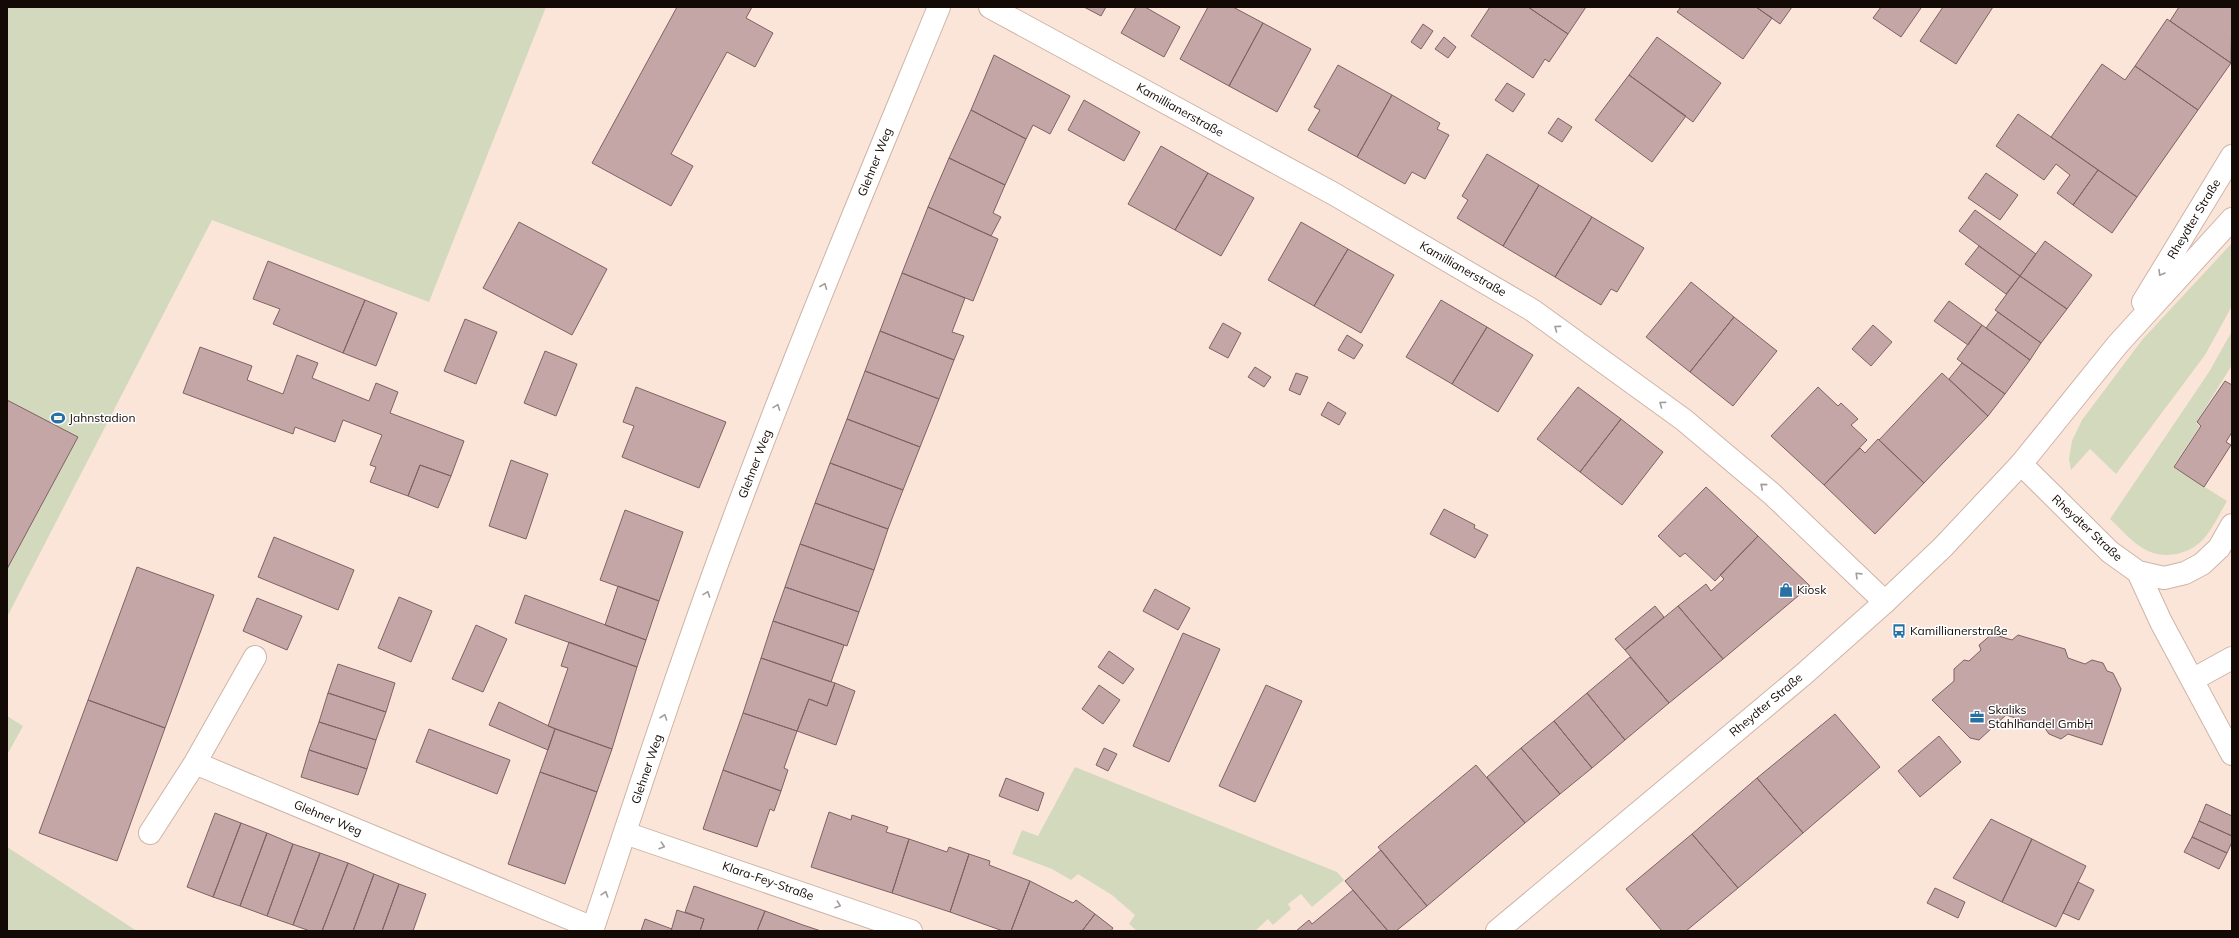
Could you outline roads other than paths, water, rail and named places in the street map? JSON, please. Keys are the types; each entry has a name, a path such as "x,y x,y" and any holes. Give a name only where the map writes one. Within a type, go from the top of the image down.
{"street":[{"name":"Glehner Weg","path":"195,762 593,930 736,511 806,331 939,7"},
{"name":"Kamillianerstraße","path":"990,7 1334,194 1532,310 1684,420 1772,494 1885,602"},
{"name":"Rheydter Straße","path":"2118,344 2232,156"},
{"name":"Rheydter Straße","path":"1497,931 1798,679 1885,602 1965,525 2021,464 2118,344 2232,219"},
{"name":"Rheydter Straße","path":"2021,464 2110,552 2138,572 2161,622 2232,754"},
{"path":"2138,572 2164,578 2185,573 2202,564 2219,548 2232,525"},
{"path":"150,833 195,762 255,657"},
{"path":"2192,680 2232,658"},
{"name":"Klara-Fey-Straße","path":"625,833 911,931"}],"place":[{"name":"Jahnstadion","path":"58,418"},
{"name":"Kiosk","path":"1786,590"},
{"name":"Kamillianerstraße","path":"1899,631"},
{"name":"Skaliks Stahlhandel GmbH","path":"1977,717"}]}
